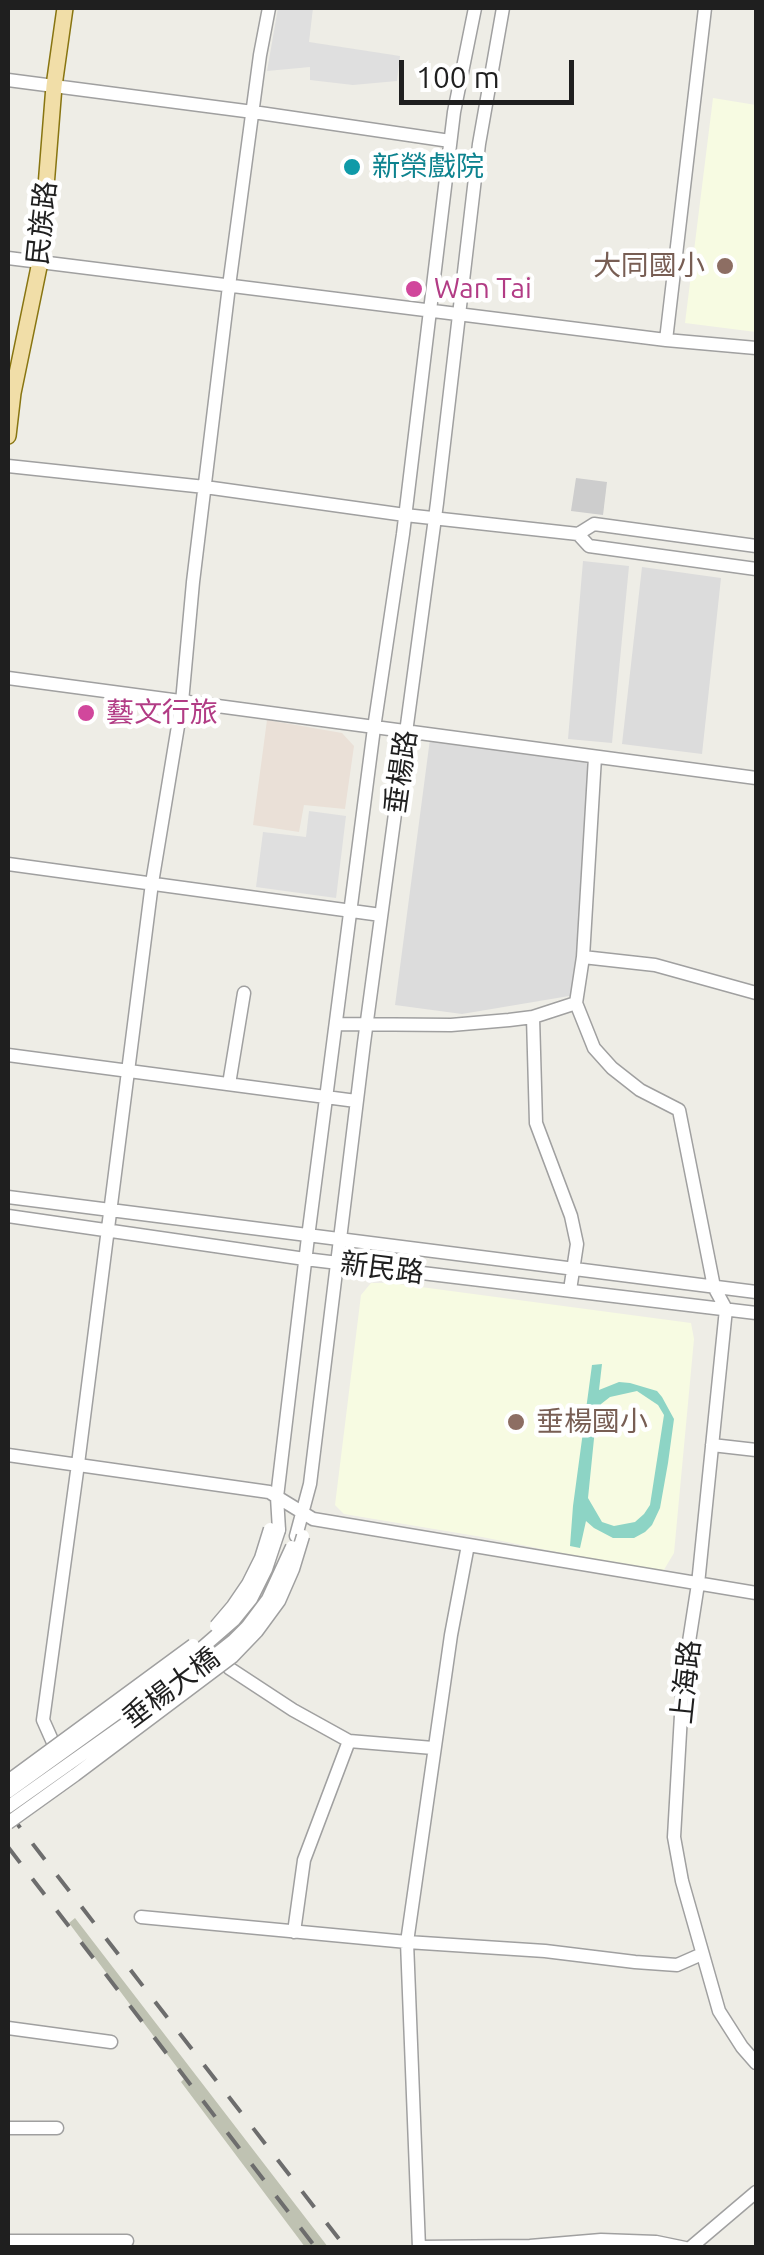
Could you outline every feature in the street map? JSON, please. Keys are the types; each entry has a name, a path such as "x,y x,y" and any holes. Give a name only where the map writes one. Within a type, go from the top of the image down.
{"main road":[{"name":"民族路","path":"8,436 40,262 54,86 65,8"}],"street":[{"path":"70,1781 43,1720 152,883 182,702 229,286 269,8"},
{"name":"垂楊路","path":"275,1530 308,1237 405,515 450,142 474,8"},
{"name":"垂楊路","path":"300,1536 310,1484 356,1102 436,517 480,134 504,8"},
{"path":"666,340 705,8"},
{"path":"8,80 450,142"},
{"path":"8,258 756,348"},
{"path":"8,466 578,534 594,524 756,546"},
{"path":"578,534 589,546 756,569"},
{"path":"8,678 756,778"},
{"path":"596,757 583,957 576,1003 594,1048 612,1068 640,1090 680,1110 714,1287 726,1309"},
{"path":"8,864 381,915"},
{"path":"583,957 655,965 756,993"},
{"path":"230,1084 244,993"},
{"path":"336,1024 451,1025 533,1018 576,1003"},
{"path":"533,1018 536,1123 571,1216 576,1244 570,1290"},
{"path":"8,1055 356,1102"},
{"name":"新民路","path":"8,1197 756,1292"},
{"name":"新民路","path":"8,1216 336,1263 756,1314"},
{"name":"上海路","path":"726,1309 698,1584 684,1680 674,1836 682,1881 719,2011 756,2063"},
{"path":"712,1445 756,1450"},
{"path":"8,1454 269,1492 313,1519 756,1593"},
{"path":"8,1781 222,1620 248,1584 275,1530"},
{"name":"垂楊大橋","path":"8,1792 173,1673 234,1620 252,1599 266,1569 275,1530"},
{"path":"8,1822 232,1657 279,1601 293,1569 300,1536"},
{"name":"垂楊大橋","path":"8,1807 152,1706 232,1641 268,1600 300,1536"},
{"path":"468,1545 433,1748 407,1942 419,2247 530,2246 610,2240 687,2248 756,2192"},
{"path":"229,1668 349,1741 433,1748"},
{"path":"294,1932 304,1860 349,1741"},
{"path":"141,1916 676,1965 702,1954"},
{"path":"8,2028 111,2042"},
{"path":"8,2128 57,2128"},
{"path":"8,2241 127,2241"}],"shaded area":[{"path":"278,8 313,8 309,42 400,56 397,81 353,85 310,80 310,67 267,71"},
{"name":"大同國小","path":"713,98 756,105 756,332 685,323"},
{"path":"576,478 607,482 603,515 571,511"},
{"path":"583,561 629,566 612,743 568,739"},
{"path":"642,567 721,578 702,754 622,744"},
{"path":"267,720 342,733 354,746 345,809 304,805 299,832 253,825"},
{"path":"430,739 594,760 575,995 462,1014 395,1005"},
{"path":"309,811 346,816 336,898 256,887 263,832 306,837"},
{"name":"垂楊國小","path":"371,1283 691,1323 694,1339 674,1553 662,1573 344,1514 335,1505 361,1295"},
{"path":"602,1364 599,1390 619,1382 657,1391 674,1419 660,1508 652,1525 634,1538 613,1538 586,1521 580,1548 570,1546 592,1365","holes":["637,1391 658,1405 664,1415 650,1505 635,1522 614,1526 602,1522 588,1498 601,1404 610,1397"]},
{"path":"75,1918 328,2247 305,2247 181,2082 185,2078 69,1923"}],"railway":[{"path":"8,1812 346,2248"},
{"path":"8,1847 316,2248"}],"place":[{"name":"新榮戲院","path":"352,167"},
{"name":"大同國小","path":"725,266"},
{"name":"Wan Tai","path":"414,289"},
{"name":"藝文行旅","path":"86,713"},
{"name":"垂楊國小","path":"516,1422"}]}
